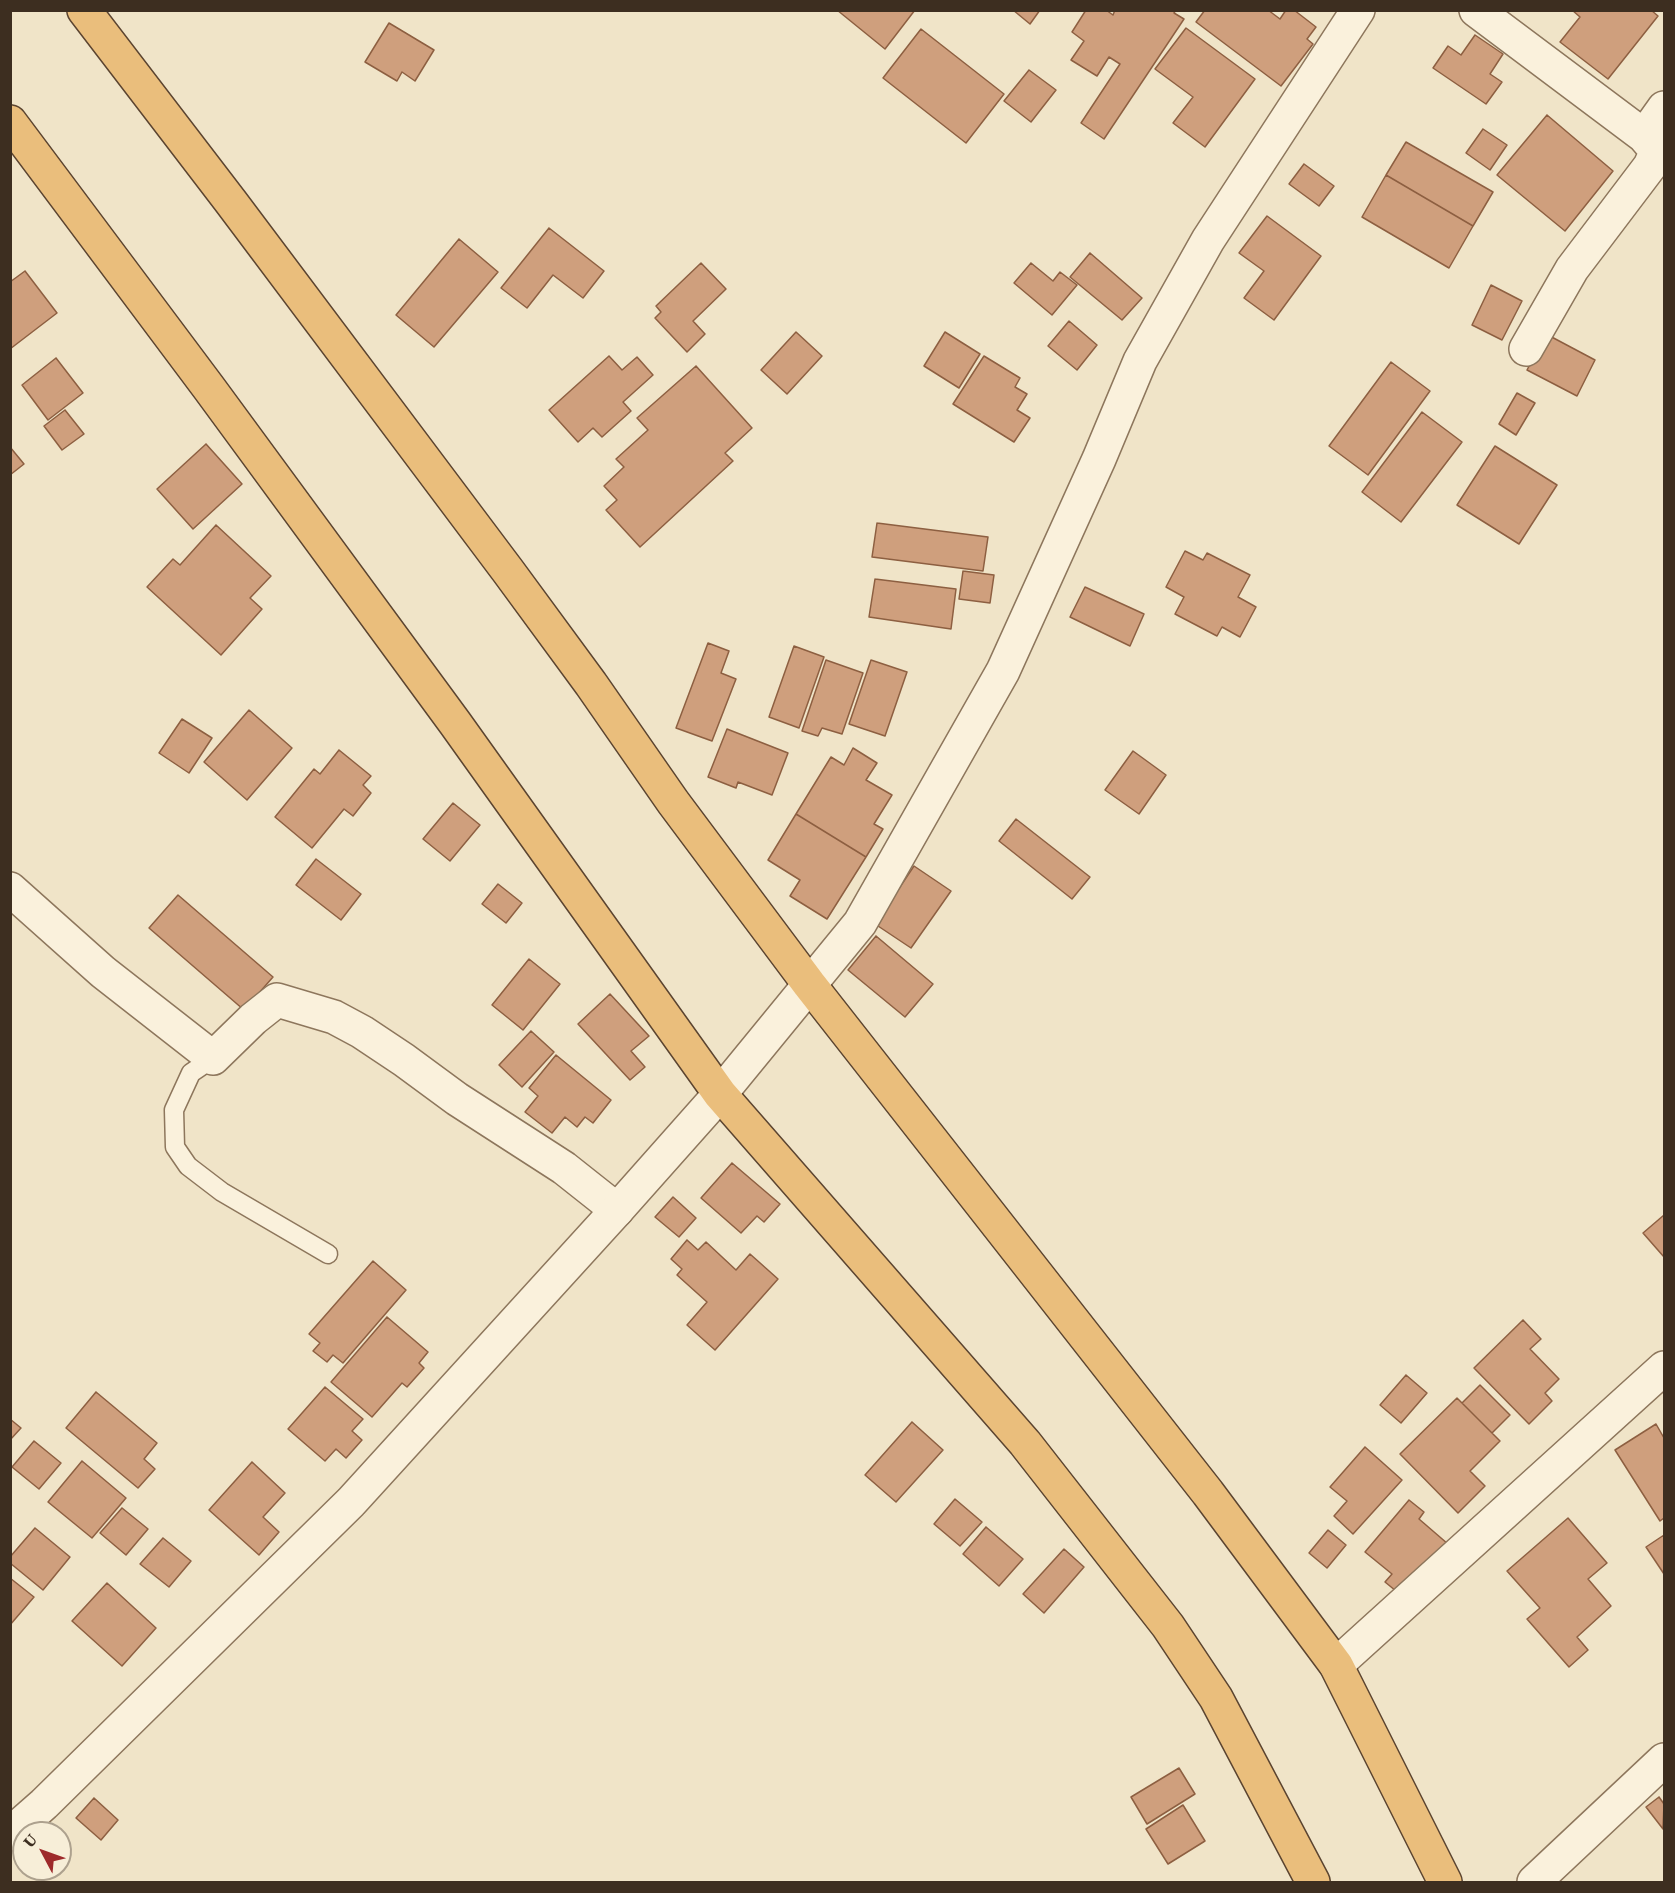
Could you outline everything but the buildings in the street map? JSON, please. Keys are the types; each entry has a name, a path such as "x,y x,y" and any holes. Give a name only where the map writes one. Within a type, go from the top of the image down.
{"highway":[{"path":"84,10 508,571 591,684 673,802 808,984 1201,1483 1336,1665 1445,1882"},
{"path":"10,122 441,703 720,1094 1025,1443 1168,1626 1216,1698 1313,1882"}],"street":[{"path":"1476,10 1644,136 1655,148 1650,166 1572,268 1526,349"},
{"path":"10,1834 44,1804 351,1502 720,1094 808,984 860,924 1003,670 1099,459 1140,361 1208,240 1351,12"},
{"path":"1644,136 1665,108"},
{"path":"10,889 103,972 213,1058 277,1000 334,1017 362,1032 457,1099 564,1168 617,1210"},
{"path":"1336,1665 1665,1368"},
{"path":"1534,1882 1665,1760"}],"lane":[{"path":"213,1058 191,1073 174,1110 175,1147 188,1166 222,1192 328,1254"}]}
